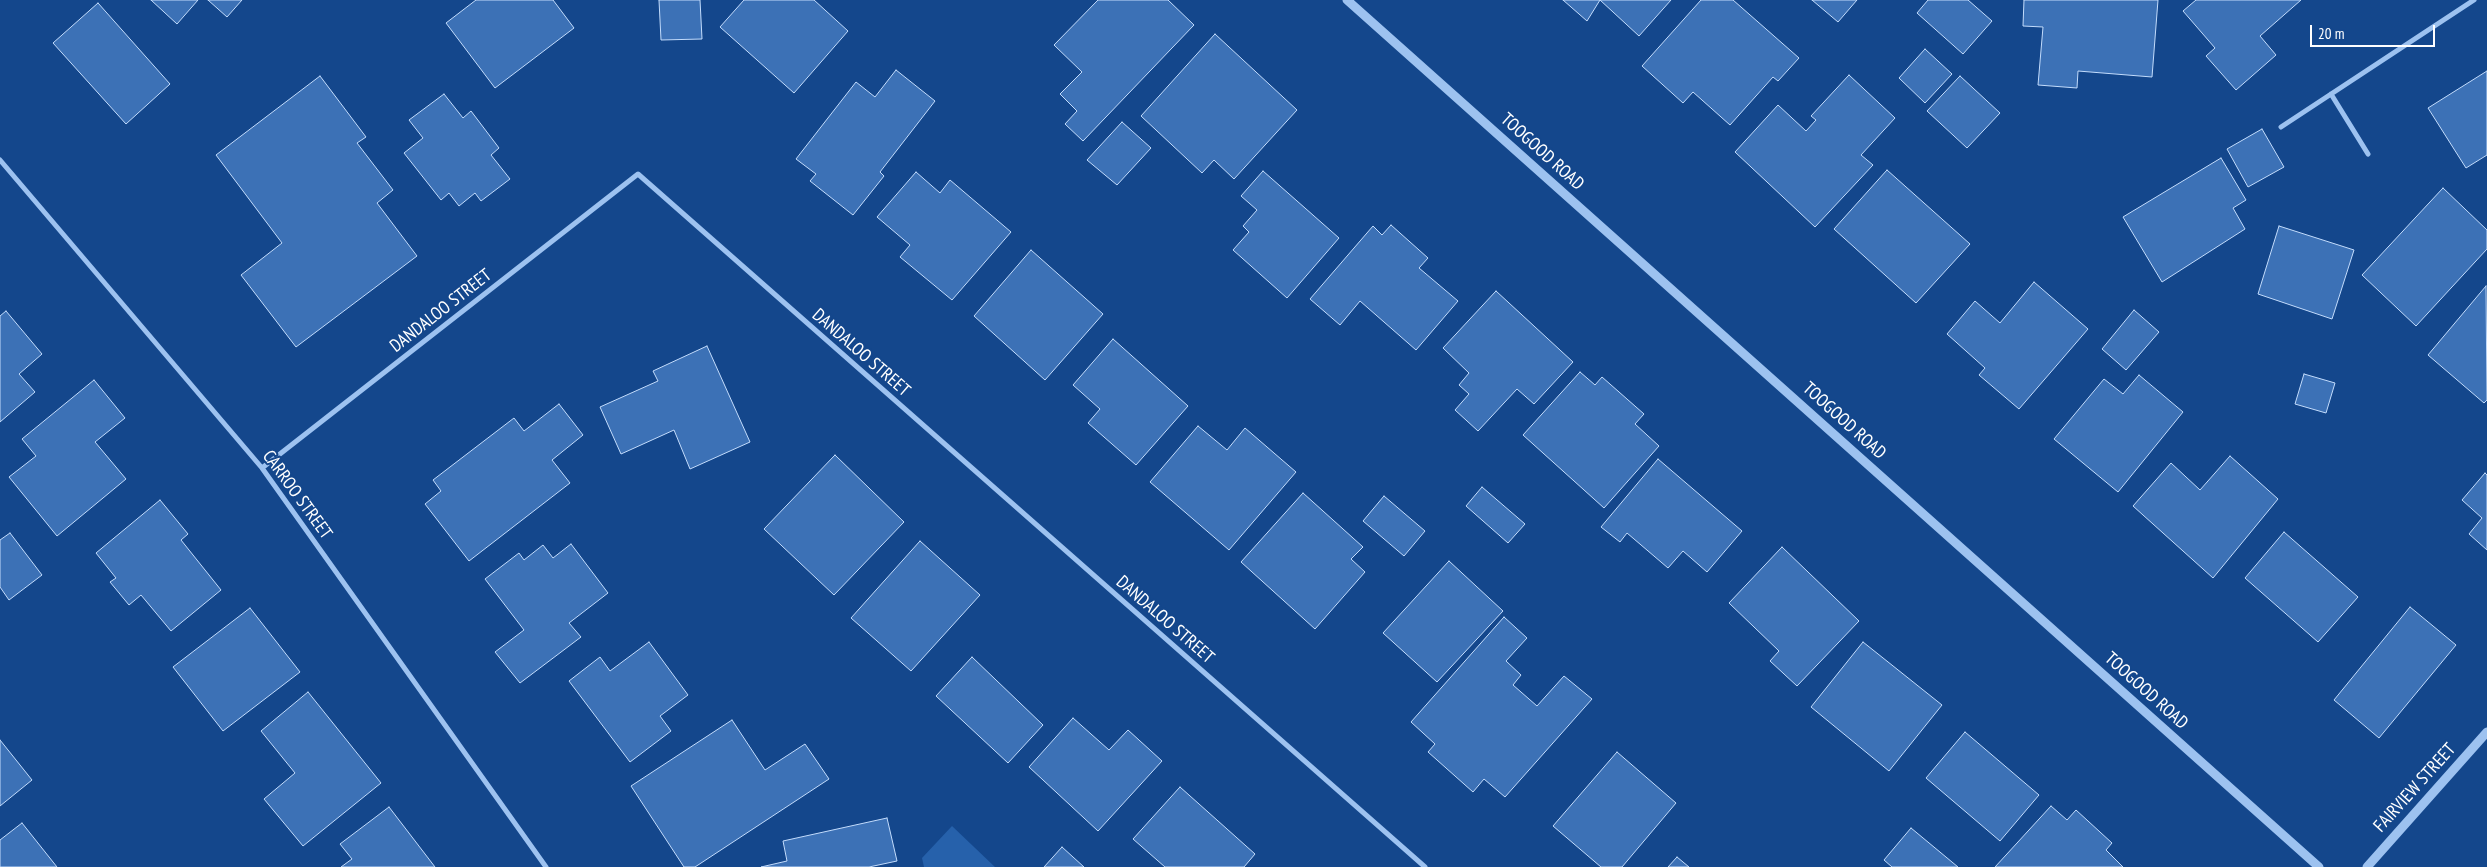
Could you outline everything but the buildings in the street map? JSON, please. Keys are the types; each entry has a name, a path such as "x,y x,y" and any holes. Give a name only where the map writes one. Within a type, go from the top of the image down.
{"street":[{"name":"TOOGOOD ROAD","path":"1347,0 2319,867"},
{"path":"2281,127 2474,0"},
{"path":"2331,94 2368,154"},
{"name":"CARROO STREET","path":"0,160 262,468 546,867"},
{"name":"DANDALOO STREET","path":"262,468 638,174 1425,867"},
{"name":"FAIRVIEW STREET","path":"2367,867 2487,732"}],"shaded area":[{"path":"952,826 995,867 924,867 922,858"}]}
